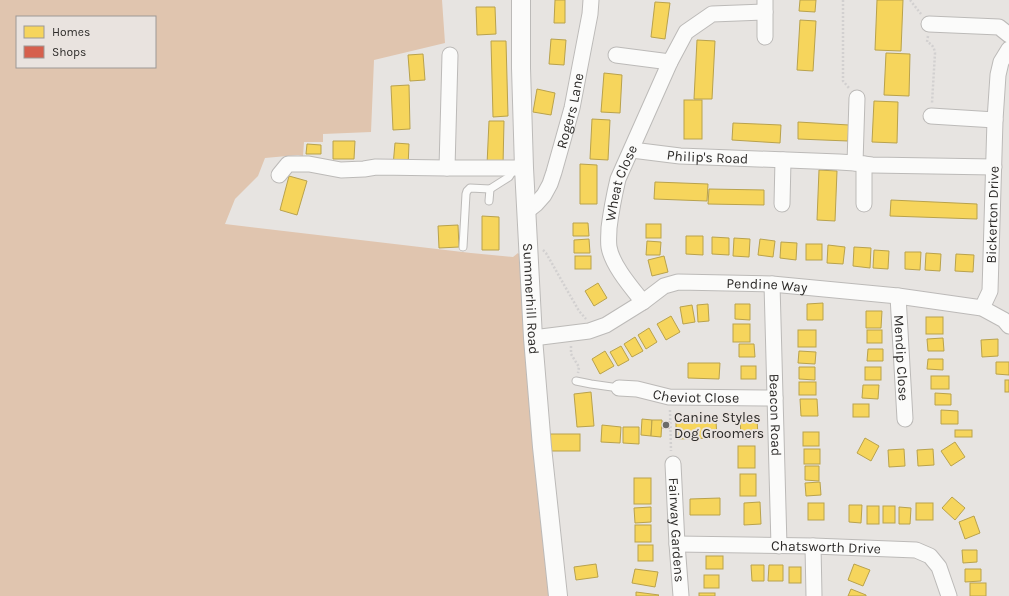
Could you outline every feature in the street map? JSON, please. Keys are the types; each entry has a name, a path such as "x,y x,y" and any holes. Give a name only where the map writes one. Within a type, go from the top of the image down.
{"street":[{"name":"Summerhill Road","path":"521,0 519,168 527,211 532,338 558,596"},
{"name":"Rogers Lane","path":"527,211 544,195 554,172 572,108 590,14 591,0"},
{"name":"Wheat Close","path":"642,302 613,259 608,246 609,234 614,196 618,180 670,62 686,32 712,14 765,6 765,37"},
{"path":"929,24 999,27 1009,35"},
{"name":"Bickerton Drive","path":"982,308 990,291 995,120 998,75 1001,62 1009,49"},
{"path":"448,168 450,55"},
{"path":"616,55 670,62"},
{"path":"857,98 859,163 864,204"},
{"path":"931,116 995,120"},
{"name":"Philip's Road","path":"632,150 680,156 859,163 872,165 994,167"},
{"path":"782,204 783,160"},
{"path":"279,175 288,164 309,164 341,170 364,170 376,167 519,168"},
{"name":"Pendine Way","path":"532,338 589,330 606,325 664,286 678,282 772,284 898,296 982,308 1004,320 1009,326"},
{"name":"Beacon Road","path":"772,284 779,546"},
{"name":"Mendip Close","path":"898,296 905,419"},
{"name":"Cheviot Close","path":"619,388 637,389 669,397 775,398"},
{"name":"Fairway Gardens","path":"673,464 681,596"},
{"name":"Chatsworth Drive","path":"677,544 814,546 916,550 930,556 939,567 949,596"},
{"path":"814,546 814,596"}],"lane":[{"path":"463,246 467,191 470,188 490,189 519,168"},
{"path":"489,201 490,189"},
{"path":"576,381 619,388"}],"path":[{"path":"843,0 843,81 857,98"},
{"path":"910,0 929,24 927,42 934,48 935,53 931,116"},
{"path":"528,234 546,252 579,311 594,329"},
{"path":"570,333 572,354 579,367 576,381"},
{"path":"669,397 671,454 673,464"}],"shaded area":[{"path":"0,0 442,0 445,43 374,60 371,132 323,134 323,142 304,142 303,156 298,155 265,158 258,176 235,199 225,224 471,253 513,257 518,253 525,261 553,596 0,596"}],"building: Homes":[{"path":"555,0 565,0 565,23 554,23"},
{"path":"800,0 816,0 815,12 799,11"},
{"path":"877,0 903,0 901,51 875,50"},
{"path":"655,2 670,3 665,39 651,37"},
{"path":"476,7 495,7 496,34 477,35"},
{"path":"800,20 816,21 813,71 797,70"},
{"path":"551,39 566,40 564,65 549,64"},
{"path":"697,40 715,41 712,99 694,99"},
{"path":"491,41 506,41 508,116 493,117"},
{"path":"886,53 910,54 909,96 884,95"},
{"path":"423,54 425,80 410,81 408,55"},
{"path":"604,73 622,75 620,113 601,112"},
{"path":"409,85 410,129 393,130 391,86"},
{"path":"537,89 555,93 551,115 533,112"},
{"path":"684,100 702,100 702,139 684,139"},
{"path":"874,101 898,102 897,143 872,142"},
{"path":"592,119 610,120 608,160 590,159"},
{"path":"489,121 504,121 503,165 487,165"},
{"path":"798,122 849,125 848,141 798,139"},
{"path":"733,123 781,125 780,143 732,140"},
{"path":"333,141 355,141 354,159 333,159"},
{"path":"395,143 409,144 408,167 393,166"},
{"path":"307,144 321,145 321,154 306,154"},
{"path":"580,164 597,165 597,204 580,204"},
{"path":"819,170 837,171 835,221 817,220"},
{"path":"289,176 307,181 297,215 280,210"},
{"path":"655,182 708,184 707,201 654,199"},
{"path":"709,189 764,190 764,205 708,204"},
{"path":"891,200 977,204 977,219 890,216"},
{"path":"482,216 499,217 499,250 482,250"},
{"path":"573,223 588,223 589,236 573,236"},
{"path":"646,224 661,224 661,238 646,238"},
{"path":"458,225 459,247 439,248 438,226"},
{"path":"686,236 703,236 703,255 686,254"},
{"path":"712,237 729,238 729,255 712,254"},
{"path":"734,238 750,239 749,257 733,256"},
{"path":"589,239 590,253 574,253 574,240"},
{"path":"760,239 775,241 773,257 758,255"},
{"path":"647,241 661,242 660,255 646,255"},
{"path":"781,242 797,243 796,260 780,258"},
{"path":"806,244 822,244 822,260 806,260"},
{"path":"828,245 845,247 843,264 827,263"},
{"path":"854,247 871,248 870,268 853,266"},
{"path":"874,250 889,251 888,269 873,268"},
{"path":"905,252 921,252 920,270 905,269"},
{"path":"926,253 941,254 940,271 925,270"},
{"path":"956,254 974,255 973,272 955,271"},
{"path":"575,256 591,256 591,269 575,269"},
{"path":"664,256 668,272 652,276 648,260"},
{"path":"598,283 607,298 594,306 585,291"},
{"path":"823,303 823,320 807,320 807,304"},
{"path":"708,304 709,321 698,322 697,305"},
{"path":"735,304 750,304 750,320 735,319"},
{"path":"692,305 695,322 683,324 680,307"},
{"path":"866,311 882,311 881,328 866,328"},
{"path":"671,316 680,332 666,340 657,324"},
{"path":"926,317 943,317 943,334 926,334"},
{"path":"733,324 750,324 750,342 733,342"},
{"path":"649,328 657,342 646,349 638,335"},
{"path":"798,330 816,330 816,347 798,347"},
{"path":"867,330 882,330 882,343 867,343"},
{"path":"635,337 643,351 632,357 624,344"},
{"path":"943,338 944,351 928,351 927,339"},
{"path":"998,339 998,356 982,357 981,340"},
{"path":"739,344 754,344 755,357 739,357"},
{"path":"621,346 629,360 618,366 610,352"},
{"path":"868,349 883,349 883,361 867,361"},
{"path":"605,351 614,366 600,374 592,359"},
{"path":"799,351 816,352 815,364 798,363"},
{"path":"928,359 943,359 943,370 927,369"},
{"path":"996,362 1009,362 1009,375 996,374"},
{"path":"688,363 720,363 719,379 688,378"},
{"path":"741,366 756,366 756,379 741,379"},
{"path":"799,367 815,367 815,380 799,379"},
{"path":"865,367 881,367 881,380 865,380"},
{"path":"931,376 949,376 949,389 931,389"},
{"path":"1005,380 1009,380 1009,392 1005,392"},
{"path":"799,382 816,382 816,395 799,395"},
{"path":"863,385 879,385 878,399 862,398"},
{"path":"591,392 594,426 577,427 574,394"},
{"path":"935,393 951,394 951,405 935,405"},
{"path":"800,399 817,399 818,416 801,416"},
{"path":"853,404 869,404 869,417 853,417"},
{"path":"941,410 958,411 958,424 941,424"},
{"path":"740,417 757,417 758,438 741,439"},
{"path":"642,419 652,420 651,436 641,435"},
{"path":"652,420 662,420 661,437 651,436"},
{"path":"716,421 717,438 676,439 676,422"},
{"path":"602,425 621,427 620,443 601,442"},
{"path":"623,427 639,427 639,444 623,443"},
{"path":"955,430 972,430 972,437 955,437"},
{"path":"803,432 819,432 819,446 803,446"},
{"path":"548,434 580,434 580,451 548,451"},
{"path":"865,438 879,446 871,461 857,453"},
{"path":"955,442 965,457 951,466 941,451"},
{"path":"738,446 755,446 755,468 738,468"},
{"path":"804,449 820,449 820,464 804,464"},
{"path":"904,449 905,466 889,467 888,450"},
{"path":"933,449 934,465 918,466 917,450"},
{"path":"805,466 819,466 819,481 805,480"},
{"path":"740,474 756,474 756,496 740,496"},
{"path":"634,478 651,478 651,504 634,504"},
{"path":"820,482 821,495 806,496 805,483"},
{"path":"952,497 965,508 955,520 942,508"},
{"path":"720,498 720,515 690,515 690,499"},
{"path":"760,502 761,524 744,525 744,503"},
{"path":"808,503 824,503 824,520 808,520"},
{"path":"916,503 933,503 933,520 916,520"},
{"path":"849,505 862,505 861,523 849,522"},
{"path":"867,506 879,506 879,524 867,524"},
{"path":"883,506 895,506 895,523 883,523"},
{"path":"651,507 651,522 635,523 634,508"},
{"path":"899,507 911,508 910,524 899,524"},
{"path":"974,516 980,533 965,539 959,522"},
{"path":"635,525 651,525 651,542 635,542"},
{"path":"638,545 653,545 653,561 638,561"},
{"path":"962,550 977,550 977,562 963,563"},
{"path":"706,556 723,556 723,569 706,569"},
{"path":"596,564 598,577 576,580 574,567"},
{"path":"854,564 870,570 863,586 848,580"},
{"path":"751,565 764,565 764,581 752,581"},
{"path":"769,565 783,565 783,581 768,581"},
{"path":"789,567 801,567 801,583 789,583"},
{"path":"635,569 658,572 655,587 632,583"},
{"path":"965,569 981,569 981,581 965,582"},
{"path":"704,575 719,575 719,588 704,588"},
{"path":"970,583 986,583 986,596 970,596"},
{"path":"851,589 866,595 866,596 848,596"},
{"path":"636,592 659,595 636,596"},
{"path":"699,593 715,593 715,596 699,596"}],"building: Shops":[{"path":"663,422 669,422 669,428 663,428"}],"place":[{"name":"Canine Styles Dog Groomers","path":"666,425"}]}
